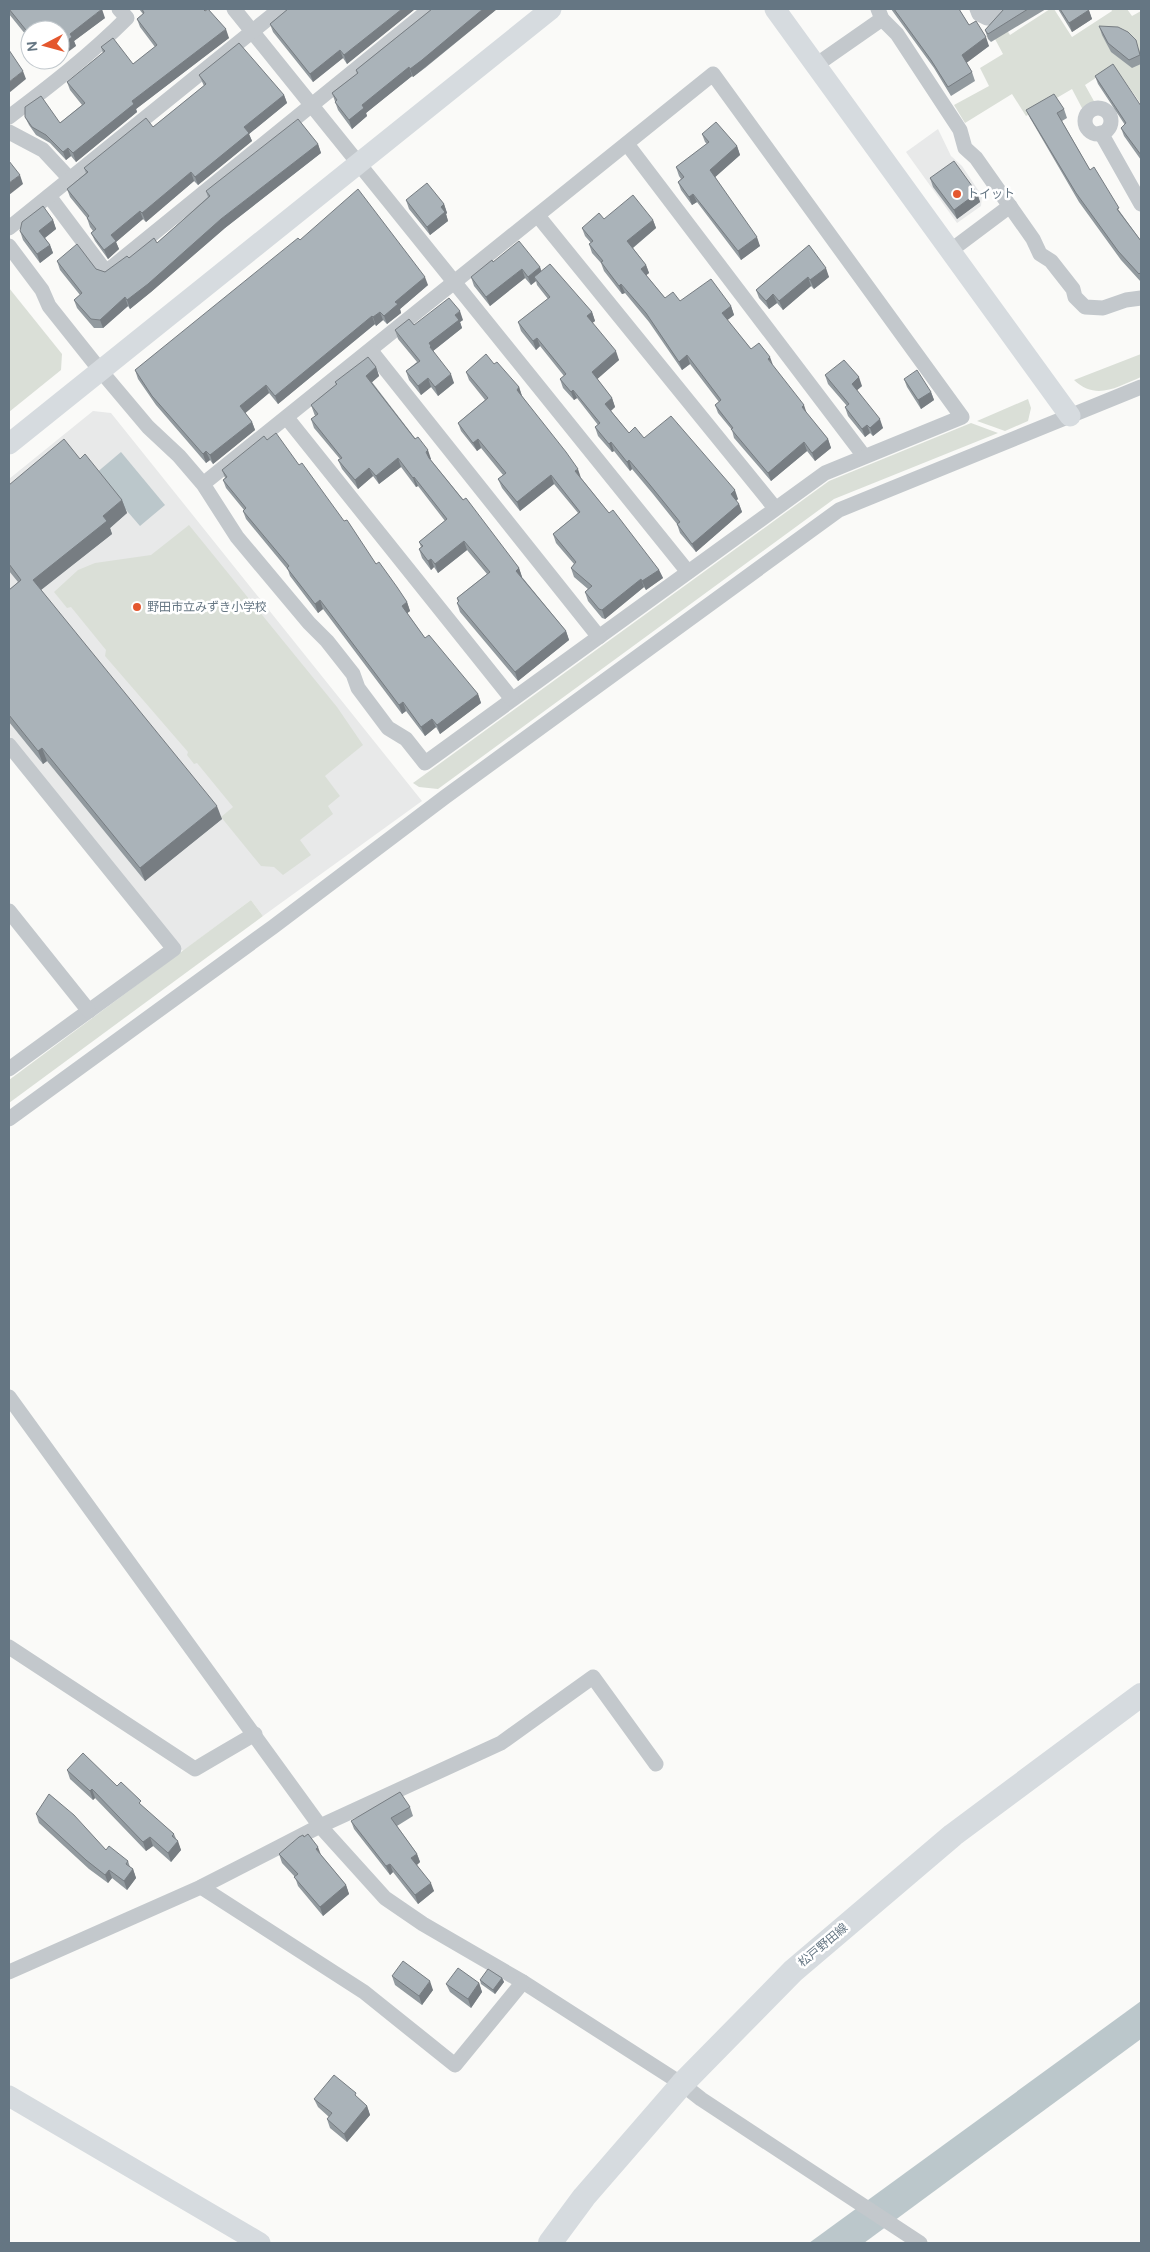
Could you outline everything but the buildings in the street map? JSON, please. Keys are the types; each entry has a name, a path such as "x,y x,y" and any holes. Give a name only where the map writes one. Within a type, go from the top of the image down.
{"main road":[{"name":"松戸野田線","path":"550,2243 584,2197 682,2084 793,1971 938,1848 1141,1695"}],"street":[{"path":"9,117 72,70 106,39 127,18 119,9"},
{"path":"234,9 688,572"},
{"path":"9,228 280,9"},
{"path":"49,196 106,272 430,9"},
{"path":"9,444 551,9"},
{"path":"774,9 1070,416"},
{"path":"976,9 987,18 995,16 1000,9"},
{"path":"816,65 880,14 897,34 960,130 965,148 976,158 1010,206 1040,254 1051,261 1073,289 1075,298 1085,307 1103,308 1126,300 1141,298"},
{"path":"9,246 42,290 49,306 100,370 148,427 179,456 203,484 237,537 353,674 358,688 388,728 406,739 425,763 825,473 962,417 713,74 371,351 203,484"},
{"path":"9,132 43,150 70,179"},
{"path":"1101,133 1141,204"},
{"path":"627,144 864,456"},
{"path":"950,251 1010,206"},
{"path":"538,216 775,508"},
{"path":"371,351 599,636"},
{"path":"9,1119 265,933 445,797 839,510 1141,387"},
{"path":"287,418 512,699"},
{"path":"9,744 174,949 9,1069"},
{"path":"9,911 89,1010"},
{"path":"9,1397 320,1826 385,1898 424,1924 523,1982 682,2084 701,2099 920,2243"},
{"path":"9,1647 196,1769 255,1734"},
{"path":"9,1972 201,1887 320,1826 501,1743 593,1677 656,1764"},
{"path":"201,1887 364,1992 455,2065 523,1982"},
{"path":"9,2096 260,2243"}],"shaded area":[{"path":"1050,9 1054,9 1072,37 1112,11 1111,9 1127,9 1132,16 1141,11 1141,104 1114,66 1085,85 1095,103 1083,110 1072,89 1026,116 1012,94 965,123 954,105 989,86 980,68 1003,54 988,26 1002,22 1010,35"},
{"path":"938,129 951,156 962,166 982,196 981,206 957,223 906,152"},
{"path":"9,288 62,354 61,370 9,412"},
{"path":"1141,354 1141,377 1124,385 1099,391 1090,390 1074,380"},
{"path":"1028,399 1031,408 1028,421 1005,431 977,421"},
{"name":"野田市立みずき小学校","path":"93,411 111,413 422,801 263,916 251,900 183,951 9,735 9,479"},
{"path":"971,423 998,433 834,499 438,789 419,787 413,783 829,481"},
{"path":"121,452 165,505 140,526 95,474"},
{"path":"189,525 337,707 363,745 325,776 340,796 328,806 333,814 300,840 311,855 283,875 274,867 261,866 221,817 233,807 197,763 194,764 187,755 188,752 105,656 106,650 71,607 67,608 54,592 78,570 95,563 151,555"},
{"path":"251,900 263,916 9,1103 9,1080"},
{"path":"1141,2001 1141,2039 864,2243 809,2243"}],"place":[{"name":"トイット","path":"957,194"},
{"name":"野田市立みずき小学校","path":"137,607"}]}
